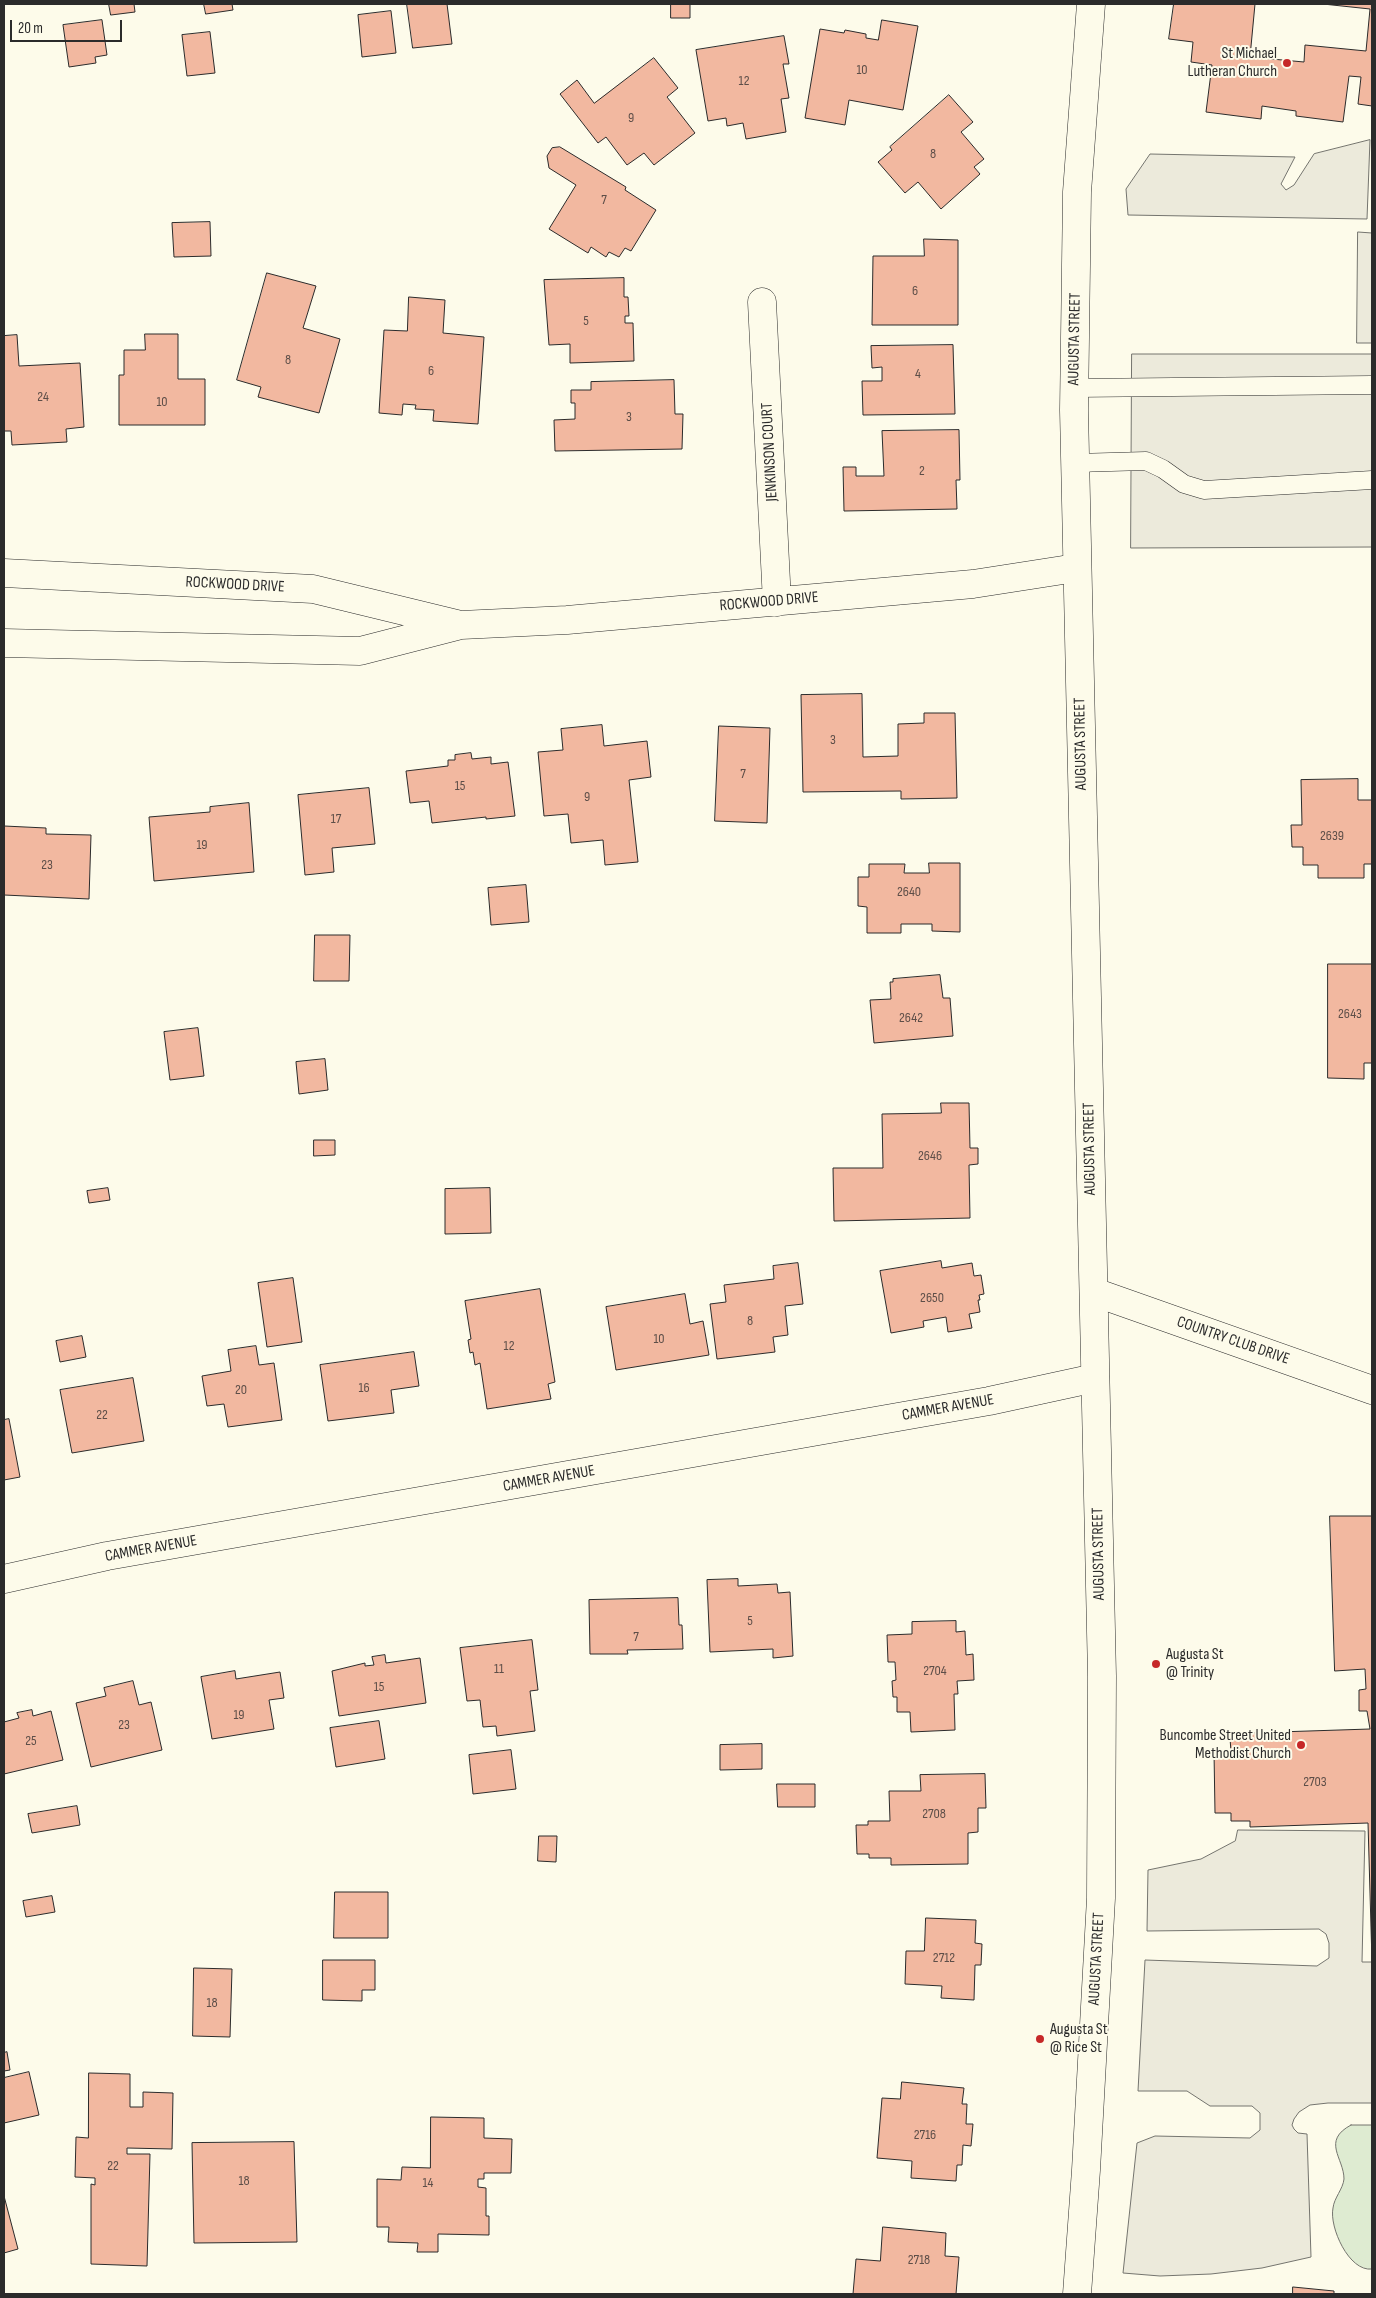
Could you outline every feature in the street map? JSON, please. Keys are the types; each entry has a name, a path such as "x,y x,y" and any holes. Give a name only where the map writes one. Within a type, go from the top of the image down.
{"street":[{"name":"AUGUSTA STREET","path":"1077,2294 1086,2170 1100,1898 1102,1676 1075,464 1077,192 1090,4"},
{"name":"JENKINSON COURT","path":"762,302 777,602"},
{"name":"ROCKWOOD DRIVE","path":"4,643 360,651 461,625 567,620 973,584 1076,568"},
{"name":"ROCKWOOD DRIVE","path":"4,573 313,588 461,625"},
{"name":"COUNTRY CLUB DRIVE","path":"1094,1292 1372,1390"},
{"name":"CAMMER AVENUE","path":"4,1579 107,1556 989,1401 1095,1378"}],"lane":[{"path":"1075,388 1372,385"},
{"path":"1075,464 1146,461 1163,469 1184,484 1204,490 1372,480"}],"green space":[{"path":"1351,2125 1372,2125 1372,2269 1364,2268 1348,2256 1342,2247 1334,2226 1334,2204 1344,2179 1336,2150 1337,2137"}],"shaded area":[{"path":"1370,140 1367,219 1128,215 1126,189 1150,154 1295,157 1281,184 1286,190 1294,185 1314,154"},
{"path":"1358,232 1372,233 1372,343 1357,343"},
{"path":"1132,354 1372,354 1372,547 1131,548"},
{"path":"1238,1830 1365,1831 1362,1962 1372,1962 1372,2103 1310,2105 1299,2112 1294,2119 1292,2125 1294,2129 1298,2133 1307,2134 1311,2257 1262,2268 1211,2274 1160,2276 1123,2273 1137,2143 1155,2136 1250,2138 1260,2130 1260,2113 1252,2106 1210,2106 1187,2091 1138,2091 1145,1960 1317,1966 1329,1958 1329,1943 1326,1934 1319,1929 1147,1931 1148,1870 1201,1859 1235,1841"}],"building":[{"path":"109,4 134,4 135,12 111,15"},
{"path":"204,4 232,4 233,10 206,14"},
{"path":"407,4 447,4 452,44 413,48"},
{"path":"671,4 690,4 690,18 671,18"},
{"name":"St Michael Lutheran Church","path":"1174,4 1255,4 1250,57 1304,62 1305,45 1366,51 1370,9 1323,4 1372,4 1372,106 1358,104 1361,77 1349,76 1343,122 1296,116 1296,111 1262,106 1261,119 1206,112 1212,65 1191,62 1193,42 1169,39"},
{"path":"391,11 396,53 362,57 358,15"},
{"path":"102,20 107,55 95,57 96,63 69,67 63,25"},
{"path":"882,20 918,26 903,110 849,100 845,125 805,118 820,29 844,33 845,30 866,34 866,38 878,40"},
{"path":"210,32 215,73 187,76 182,35"},
{"path":"784,36 789,64 783,64 789,98 781,99 786,132 746,139 743,123 727,126 726,118 708,121 696,50"},
{"path":"654,58 678,88 667,97 695,133 654,165 644,153 627,165 606,137 598,143 560,94 577,80 594,103"},
{"path":"949,95 973,122 961,132 984,159 974,167 980,174 941,209 918,182 905,193 878,162 892,150 890,147"},
{"path":"560,147 626,187 625,190 656,210 631,251 625,248 619,257 609,252 606,257 591,247 588,253 549,229 576,185 549,168 547,156 552,148"},
{"path":"210,222 211,256 174,257 172,223"},
{"path":"924,239 958,240 958,325 872,325 873,256 924,256"},
{"path":"267,273 316,286 303,328 340,339 319,413 258,397 261,387 237,380"},
{"path":"624,278 624,297 628,297 629,316 625,316 625,323 633,323 634,361 570,363 570,344 549,345 544,280"},
{"path":"409,297 445,300 443,333 484,337 478,424 433,421 434,410 415,409 416,405 403,404 402,415 379,413 384,330 407,331"},
{"path":"145,334 178,334 178,379 205,379 205,425 119,425 119,375 124,375 124,350 145,350"},
{"path":"17,335 19,366 80,363 84,427 66,429 67,442 12,445 11,431 4,431 4,336"},
{"path":"953,345 955,414 863,415 862,381 882,381 882,367 872,368 871,346"},
{"path":"674,380 675,414 683,414 682,449 555,451 554,420 575,419 575,403 571,403 571,390 591,390 591,382"},
{"path":"959,430 960,480 956,480 957,509 844,511 843,467 856,467 856,476 884,476 882,431"},
{"path":"862,694 863,757 898,756 898,724 924,723 924,713 955,713 957,798 901,799 901,791 803,792 801,695"},
{"path":"602,725 604,746 647,741 651,777 629,780 638,862 605,865 603,840 571,843 568,814 544,816 538,752 563,750 561,729"},
{"path":"719,726 770,728 767,823 715,821"},
{"path":"471,753 472,759 491,757 491,764 508,762 515,816 432,823 429,801 410,803 406,771 448,766 448,760 455,760 455,755"},
{"path":"1358,779 1358,800 1372,800 1372,864 1364,864 1364,878 1318,878 1318,865 1303,865 1303,847 1292,847 1291,825 1302,825 1301,780"},
{"path":"369,788 375,844 332,848 334,872 305,875 298,795"},
{"path":"249,803 254,872 154,881 149,817 210,812 210,807"},
{"path":"4,826 46,828 46,834 91,835 89,899 4,895"},
{"path":"929,863 960,863 960,932 932,931 932,924 901,924 901,933 867,933 867,907 858,906 858,877 869,877 869,864 905,864 904,873 929,873"},
{"path":"526,885 529,922 491,925 488,888"},
{"path":"315,935 350,935 349,981 314,981"},
{"path":"1328,964 1372,964 1372,1063 1364,1063 1364,1079 1328,1078"},
{"path":"940,975 943,998 950,998 953,1036 874,1043 870,1000 891,999 890,982 893,982 893,979"},
{"path":"198,1028 204,1076 170,1080 164,1032"},
{"path":"325,1059 328,1090 299,1094 296,1062"},
{"path":"941,1103 969,1103 970,1148 978,1148 978,1164 969,1165 970,1218 834,1221 833,1168 883,1168 882,1114 941,1113"},
{"path":"314,1140 335,1140 335,1155 314,1156"},
{"path":"108,1188 110,1200 89,1203 87,1191"},
{"path":"490,1188 491,1233 445,1234 445,1189"},
{"path":"941,1261 942,1268 972,1263 974,1276 981,1275 984,1294 979,1295 980,1312 969,1314 972,1328 948,1332 946,1317 923,1321 924,1327 891,1333 880,1271"},
{"path":"798,1263 803,1304 785,1306 788,1335 773,1337 775,1352 717,1359 710,1304 726,1302 724,1285 774,1279 773,1266"},
{"path":"293,1278 302,1342 267,1347 258,1283"},
{"path":"540,1289 555,1382 548,1384 551,1399 487,1409 480,1363 475,1365 473,1352 470,1353 468,1340 471,1339 465,1301"},
{"path":"685,1294 690,1324 703,1321 709,1355 616,1370 606,1307"},
{"path":"82,1336 86,1357 60,1362 56,1341"},
{"path":"256,1346 259,1365 274,1363 282,1420 228,1427 224,1404 207,1406 202,1376 231,1371 228,1350"},
{"path":"414,1352 419,1386 391,1390 394,1413 328,1421 320,1365"},
{"path":"133,1378 144,1441 72,1453 60,1390"},
{"path":"9,1419 20,1477 4,1480 4,1420"},
{"name":"Buncombe Street United Methodist Church","path":"1330,1516 1372,1516 1372,1962 1368,1823 1250,1827 1250,1821 1231,1821 1231,1813 1215,1813 1214,1752 1231,1752 1230,1738 1247,1738 1247,1733 1370,1729 1367,1711 1359,1711 1359,1690 1366,1689 1365,1669 1335,1671"},
{"path":"738,1579 738,1586 777,1584 778,1593 790,1592 793,1656 773,1658 773,1649 710,1652 707,1580"},
{"path":"678,1598 679,1625 682,1625 683,1649 627,1650 628,1654 590,1654 589,1600"},
{"path":"956,1621 956,1632 965,1631 966,1655 973,1654 974,1680 957,1681 958,1694 954,1694 955,1730 911,1732 910,1712 897,1712 897,1697 893,1697 892,1681 896,1680 895,1662 888,1662 887,1635 912,1634 912,1622"},
{"path":"532,1640 538,1690 530,1691 535,1731 497,1736 496,1726 483,1727 480,1700 467,1701 460,1648"},
{"path":"385,1655 386,1663 420,1658 426,1703 339,1716 332,1671 365,1663 365,1666 374,1665 372,1657"},
{"path":"235,1671 236,1679 280,1672 284,1698 269,1700 274,1729 212,1739 201,1677"},
{"path":"133,1681 139,1705 151,1702 162,1750 91,1767 76,1703 106,1696 104,1688"},
{"path":"32,1710 33,1716 51,1711 63,1760 4,1774 4,1722 19,1718 17,1713"},
{"path":"379,1721 385,1759 336,1767 330,1728"},
{"path":"762,1744 762,1769 720,1770 720,1745"},
{"path":"511,1750 516,1789 473,1794 469,1755"},
{"path":"985,1774 986,1808 978,1808 978,1832 968,1833 968,1864 891,1865 891,1858 869,1858 869,1854 857,1854 856,1825 868,1825 868,1821 890,1821 889,1791 921,1791 920,1775"},
{"path":"777,1784 815,1784 815,1807 778,1807"},
{"path":"77,1806 80,1825 32,1833 28,1814"},
{"path":"539,1836 557,1836 556,1862 538,1861"},
{"path":"335,1892 388,1892 388,1938 334,1938"},
{"path":"52,1896 55,1912 26,1917 23,1901"},
{"path":"926,1918 976,1920 975,1943 982,1944 981,1965 975,1965 974,2000 941,1998 942,1986 905,1984 906,1951 924,1951"},
{"path":"323,1960 375,1960 375,1990 362,1990 362,2001 323,2000"},
{"path":"194,1968 232,1969 230,2037 193,2036"},
{"path":"7,2052 10,2070 4,2071 4,2053"},
{"path":"29,2072 39,2115 4,2123 4,2078"},
{"path":"89,2073 130,2074 130,2107 143,2107 143,2092 173,2093 172,2149 127,2148 127,2154 150,2154 147,2266 91,2264 91,2184 95,2185 95,2178 75,2177 76,2137 88,2138"},
{"path":"902,2082 964,2088 962,2104 967,2104 966,2124 973,2124 971,2146 963,2145 962,2165 957,2165 956,2181 911,2178 912,2161 877,2158 882,2098 900,2099"},
{"path":"431,2117 484,2118 484,2138 512,2139 511,2173 484,2173 484,2179 478,2179 478,2187 486,2188 486,2216 489,2216 489,2235 438,2234 438,2252 417,2252 418,2243 388,2242 389,2227 377,2227 377,2179 401,2180 402,2167 430,2168"},
{"path":"294,2142 297,2242 194,2243 192,2143"},
{"path":"4,2196 18,2249 4,2253"},
{"path":"883,2227 946,2233 945,2256 959,2257 956,2294 853,2294 856,2259 880,2261"},
{"path":"1293,2287 1334,2291 1334,2294 1293,2294"}],"place":[{"name":"St Michael Lutheran Church","path":"1287,63"},
{"name":"Augusta St @ Trinity","path":"1156,1664"},
{"name":"Buncombe Street United Methodist Church","path":"1301,1745"},
{"name":"Augusta St @ Rice St","path":"1040,2039"}]}
